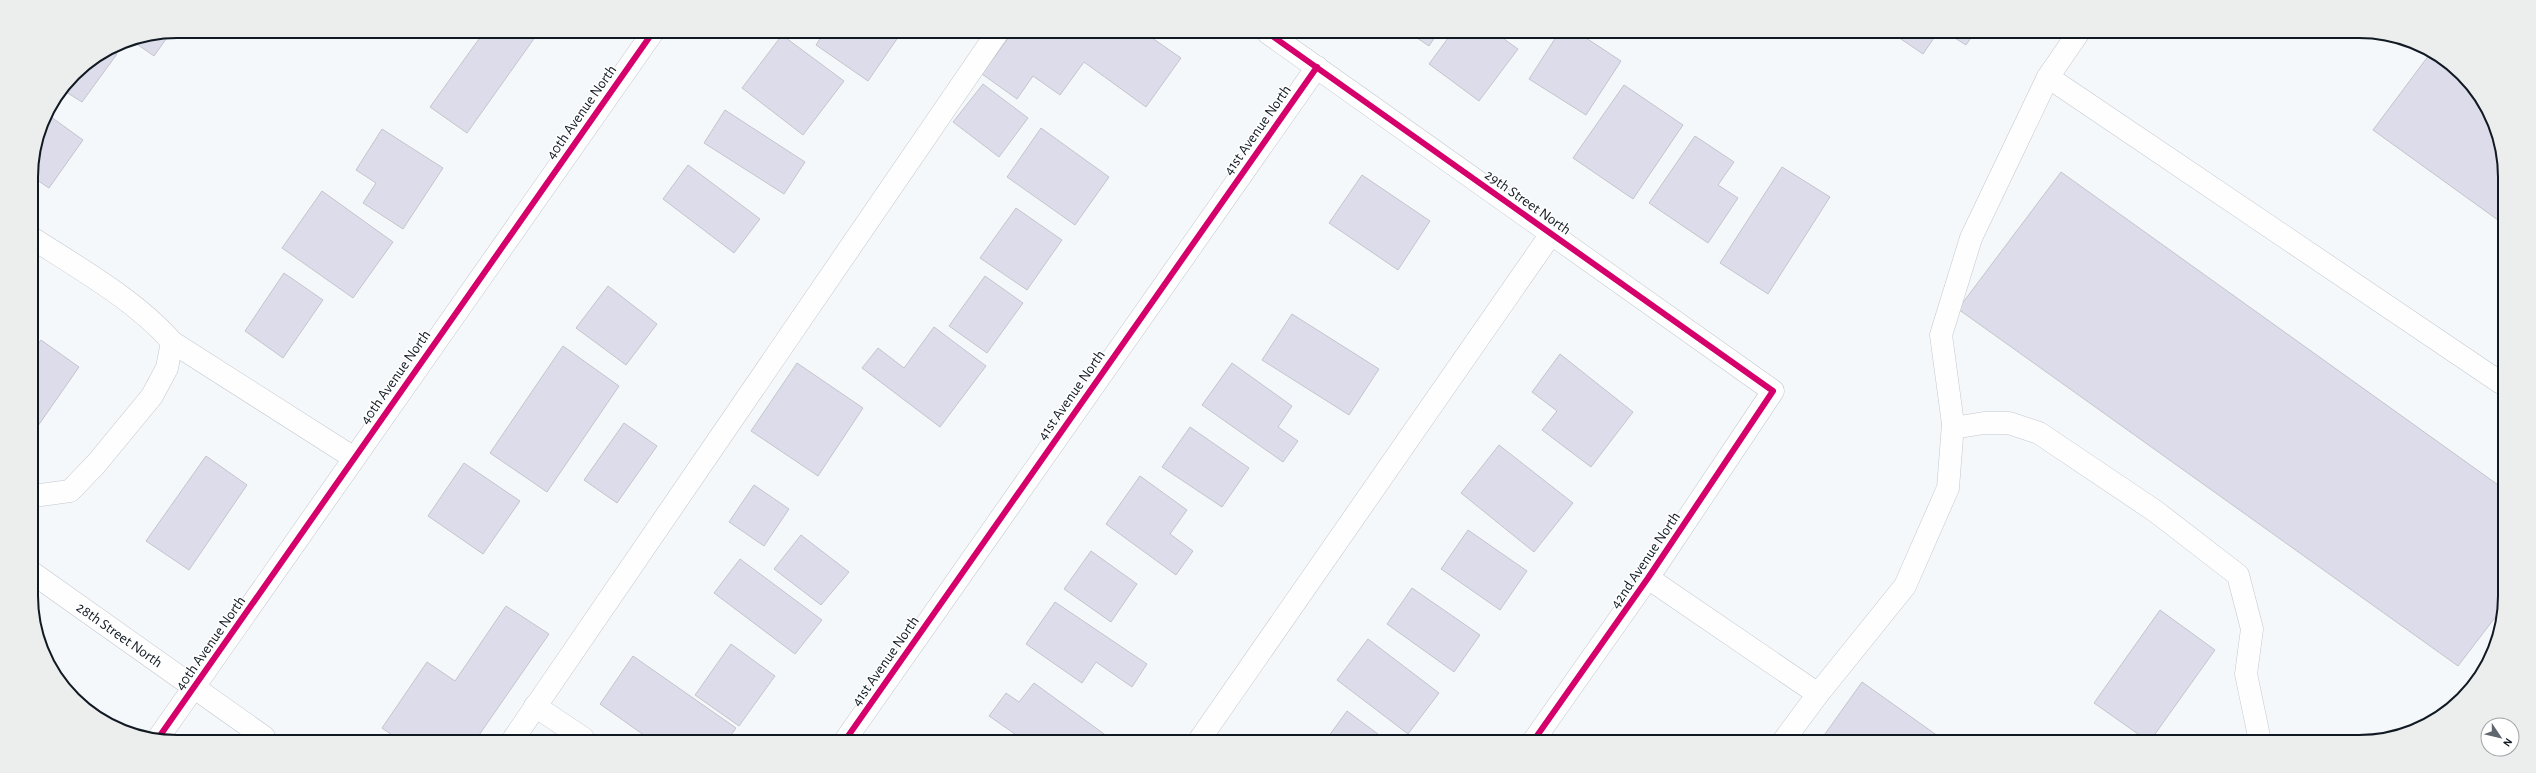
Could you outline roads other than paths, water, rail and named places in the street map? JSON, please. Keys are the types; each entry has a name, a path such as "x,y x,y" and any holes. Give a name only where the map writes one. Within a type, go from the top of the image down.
{"street":[{"name":"40th Avenue North","path":"161,734 649,38"},
{"path":"516,735 994,38"},
{"name":"29th Street North","path":"1275,38 1773,392"},
{"path":"1788,735 1818,694 1905,586 1948,488 1953,428 1942,335 1971,238 2048,77 2075,38"},
{"name":"41st Avenue North","path":"848,735 1317,67"},
{"path":"2048,77 2498,381"},
{"path":"1203,735 1551,234"},
{"path":"38,242 84,272 157,324 172,342 354,458"},
{"path":"38,495 70,491 96,464 152,396 167,368 172,342"},
{"name":"42nd Avenue North","path":"1538,735 1648,578 1773,392"},
{"path":"1953,428 1984,423 2009,424 2039,433 2155,511 2238,575 2252,629 2246,674 2259,735"},
{"name":"28th Street North","path":"38,577 261,735"},
{"path":"1648,578 1818,694"},
{"path":"536,706 579,735"}]}
